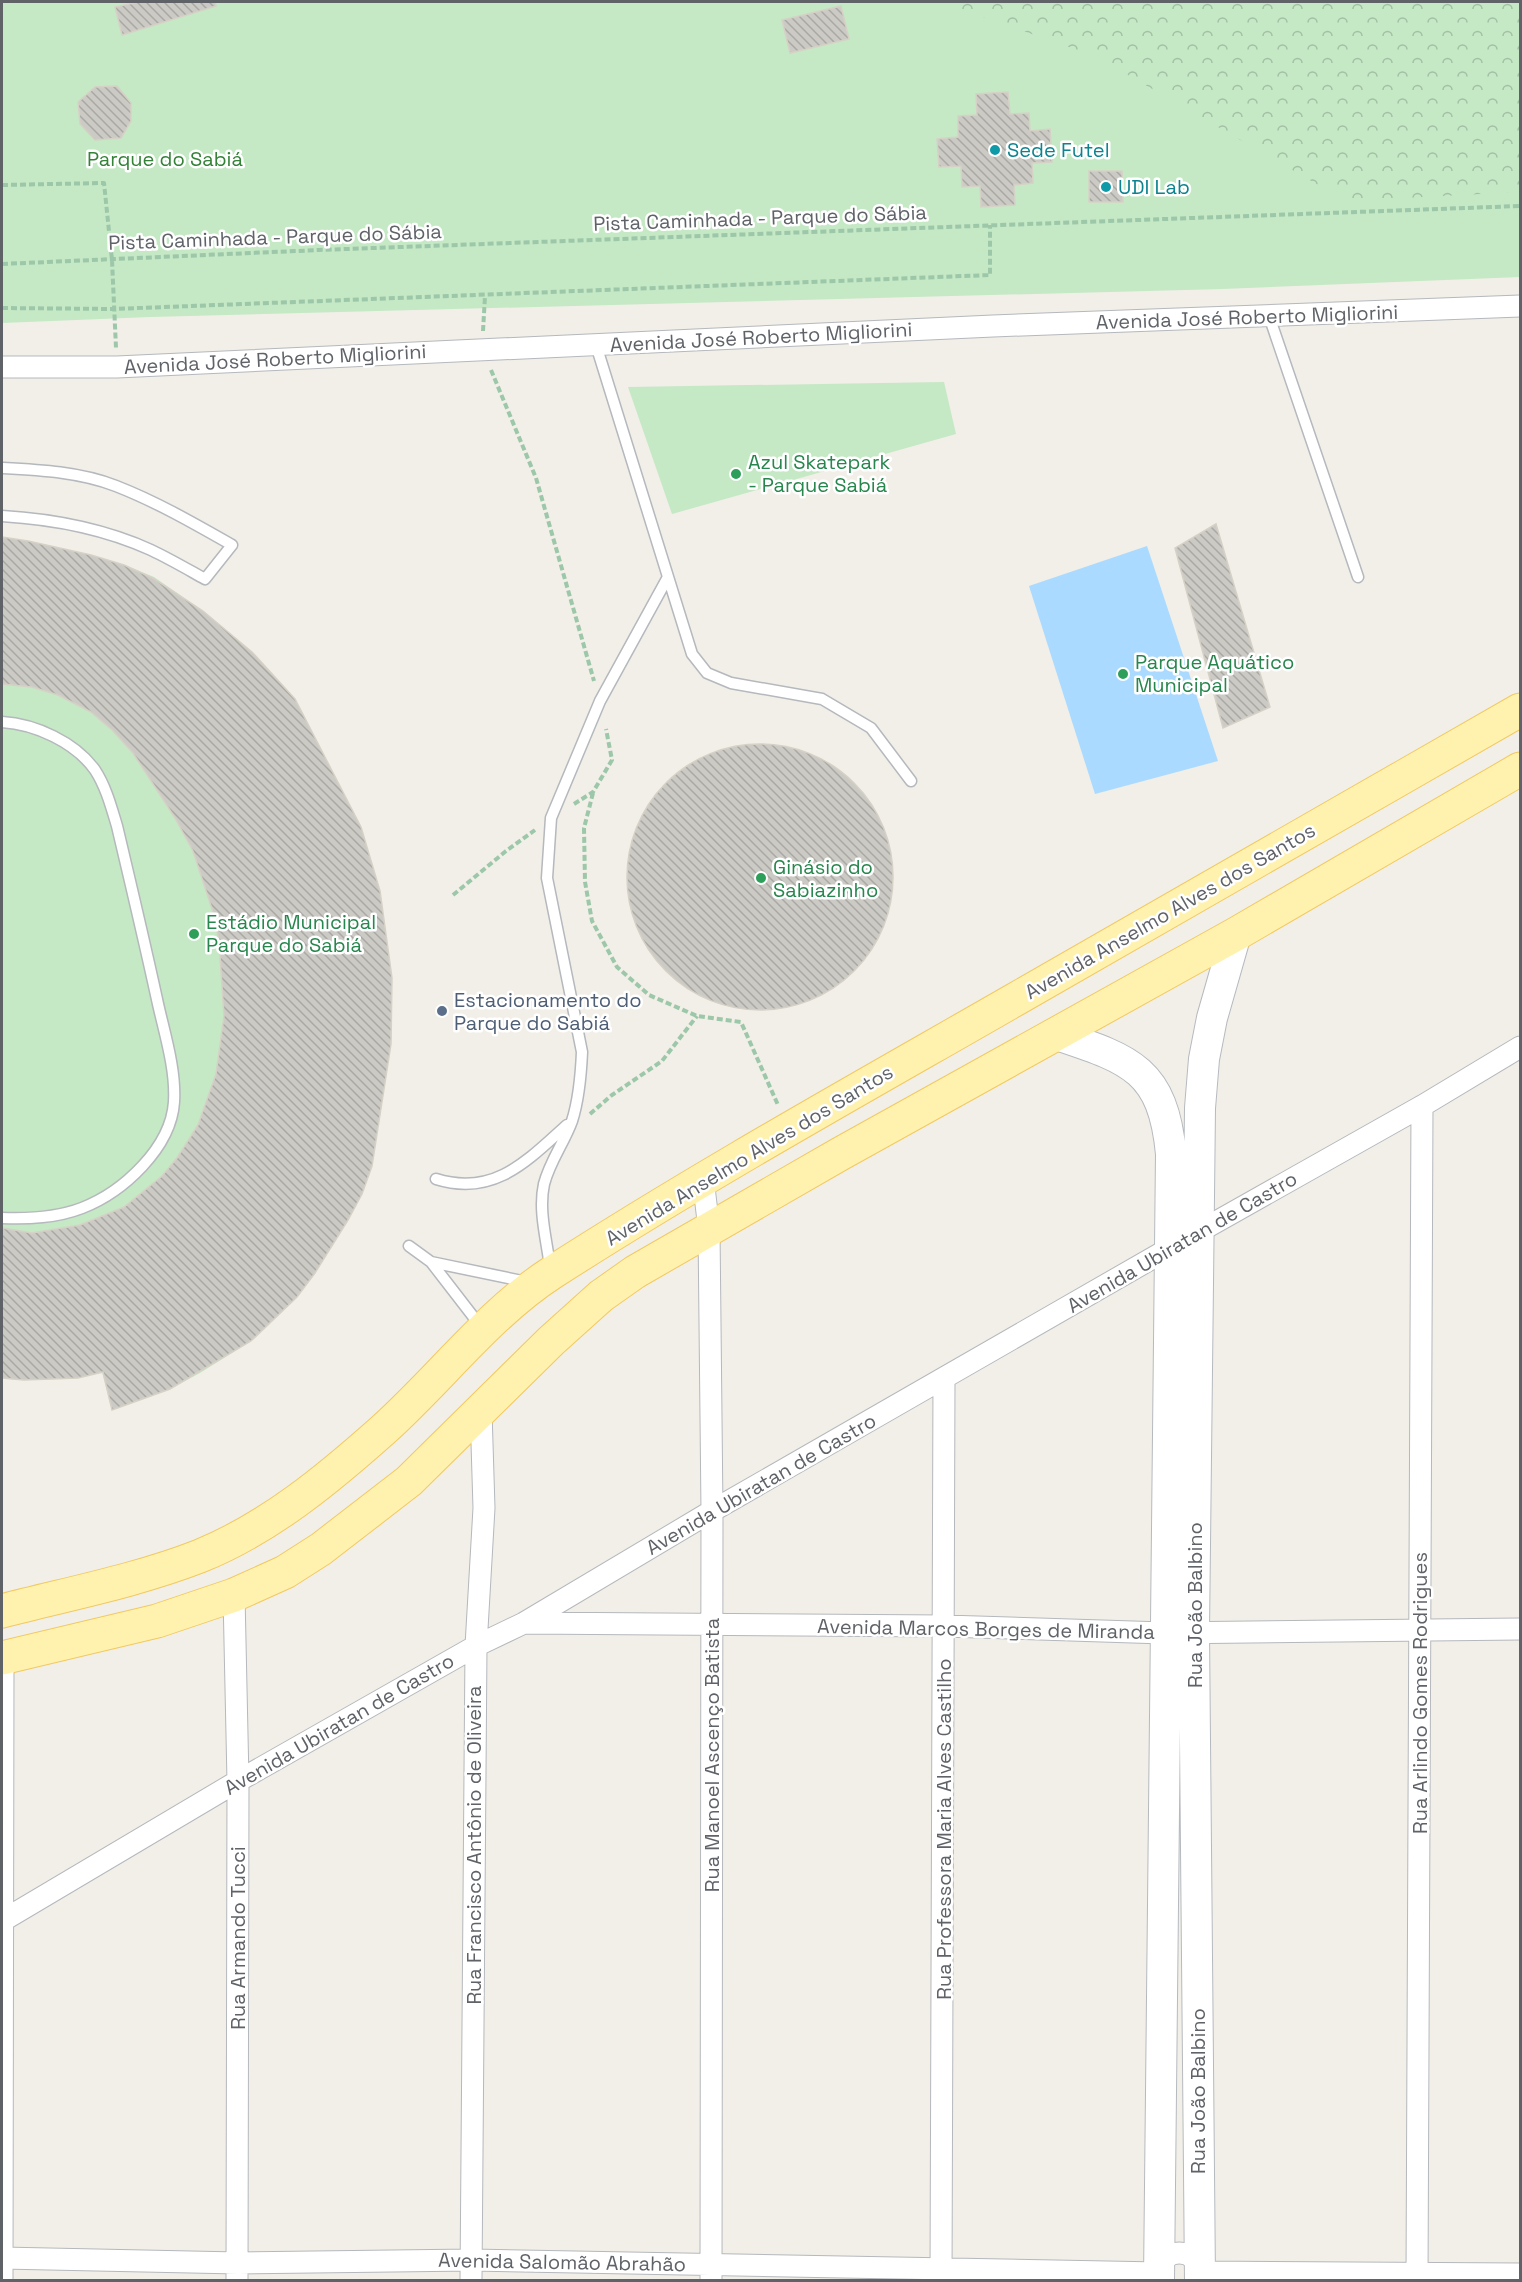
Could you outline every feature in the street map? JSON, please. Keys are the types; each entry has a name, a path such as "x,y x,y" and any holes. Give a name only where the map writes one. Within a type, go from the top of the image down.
{"main road":[{"name":"Avenida Anselmo Alves dos Santos","path":"2,1611 144,1575 201,1555 244,1534 285,1509 327,1478 388,1426 453,1358 543,1279 704,1179 1521,710"},
{"path":"2,1658 157,1621 234,1595 285,1572 321,1549 409,1481 551,1341 601,1296 635,1272 1054,1034 1236,934 1521,770"},
{"name":"Rua João Balbino","path":"1199,2278 1194,1632 1200,1108 1204,1059 1212,1018 1236,934"},
{"name":"Rua João Balbino","path":"1054,1034 1109,1052 1127,1062 1153,1088 1165,1116 1171,1154 1164,1633 1159,2278"}],"street":[{"name":"Avenida José Roberto Migliorini","path":"2,367 117,367 1521,306"},
{"name":"Avenida Ubiratan de Castro","path":"2,1920 238,1781 476,1646 524,1623 712,1511 1422,1106 1521,1047"},
{"name":"Rua Arlindo Gomes Rodrigues","path":"1417,2278 1422,1106"},
{"name":"Rua Manoel Ascenço Batista","path":"704,1179 709,1229 712,1511 711,2272"},
{"name":"Rua Professora Maria Alves Castilho","path":"941,2275 945,1626 944,1378"},
{"name":"Rua Francisco Antônio de Oliveira","path":"472,2270 476,1646 484,1508 481,1411"},
{"name":"Rua Armando Tucci","path":"234,1595 238,1781 237,2272"},
{"name":"Avenida Marcos Borges de Miranda","path":"524,1623 945,1626 1164,1633 1521,1629"},
{"path":"2,1658 2,2280"},
{"path":"1159,2278 1165,2257 1177,2252 1192,2257 1198,2264 1199,2278 1417,2278 1521,2274"},
{"name":"Avenida Salomão Abrahão","path":"2,2258 237,2272 472,2270 1159,2278"}],"lane":[{"path":"1269,316 1358,577"},
{"path":"596,345 692,654 707,673 731,683 822,699 870,728 911,781"},
{"path":"2,468 57,472 115,485 170,510 232,545 205,579 151,550 117,537 71,525 2,516"},
{"path":"431,1262 543,1279 544,1186 550,1166 572,1120 580,1081 582,1052 547,878 551,818 600,701 668,577"},
{"path":"2,722 35,729 76,750 84,756 107,792 117,826 169,1054 174,1102 169,1125 159,1144 122,1185 102,1199 61,1215 23,1219 2,1218"},
{"path":"436,1179 455,1185 483,1182 505,1174 527,1160 572,1120"},
{"path":"410,1246 431,1262 484,1330"}],"path":[{"path":"2,185 104,183 112,260 117,367"},
{"name":"Pista Caminhada - Parque do Sábia","path":"2,264 330,249 1521,206"},
{"path":"2,308 114,309 990,275 990,225"},
{"path":"485,296 482,350 537,478 600,701 612,760 593,792 584,828 585,882 592,921 617,967 649,995 697,1016 741,1022 778,1106 787,1101"},
{"path":"453,895 506,851 551,818 593,792"},
{"path":"566,1134 612,1095 662,1060 697,1016"}],"green space":[{"name":"Parque do Sabiá","path":"2,2 1520,2 1520,277 1222,289 150,317 2,323"},
{"path":"940,2 1520,2 1520,192 1346,201 1097,57"},
{"name":"Azul Skatepark - Parque Sabiá","path":"944,382 956,434 672,514 628,387"},
{"name":"Estádio Municipal Parque do Sabiá","path":"2,537 91,555 154,577 203,611 252,652 295,699 361,827 380,891 392,978 391,1044 372,1166 362,1194 315,1273 297,1297 251,1341 170,1389 112,1410 102,1372 52,1379 2,1378"}],"water":[{"name":"Parque Aquático Municipal","path":"1147,546 1218,761 1095,794 1029,586"}],"building":[{"path":"138,2 215,2 216,6 122,35 115,7"},
{"path":"841,6 849,39 790,53 782,20"},
{"path":"117,86 131,103 131,121 121,138 95,140 80,124 78,102 95,87"},
{"name":"Sede Futel","path":"1008,92 1010,114 1029,113 1030,131 1050,129 1052,162 1032,163 1033,183 1014,185 1015,205 981,207 980,186 962,187 961,166 939,167 937,139 958,137 958,116 977,115 976,94"},
{"name":"UDI Lab","path":"1089,171 1122,171 1123,202 1089,202"},
{"path":"1216,524 1270,707 1223,728 1175,548"},
{"name":"Estádio Municipal Parque do Sabiá","path":"2,537 91,555 124,565 153,578 203,611 252,652 295,699 361,827 380,891 392,978 391,1044 372,1166 362,1194 315,1273 297,1297 251,1341 170,1389 112,1410 103,1372 78,1378 24,1380 2,1378 2,1228 32,1233 80,1225 124,1207 162,1176 177,1158 198,1125 216,1074 224,1016 219,941 213,912 193,851 175,818 133,753 91,712 58,695 32,687 2,684"},
{"name":"Ginásio do Sabiazinho","path":"760,744 786,746 811,754 834,766 854,783 871,803 883,826 891,851 893,877 891,903 883,928 871,951 854,971 834,988 811,1000 786,1008 760,1010 734,1008 709,1000 686,988 666,971 649,951 637,928 629,903 627,877 629,851 637,826 649,803 666,783 686,766 709,754 734,746"}],"place":[{"name":"Sede Futel","path":"995,150"},
{"name":"UDI Lab","path":"1106,187"},
{"name":"Azul Skatepark - Parque Sabiá","path":"736,474"},
{"name":"Parque Aquático Municipal","path":"1123,674"},
{"name":"Ginásio do Sabiazinho","path":"761,878"},
{"name":"Estádio Municipal Parque do Sabiá","path":"194,934"},
{"name":"Estacionamento do Parque do Sabiá","path":"442,1011"}]}
